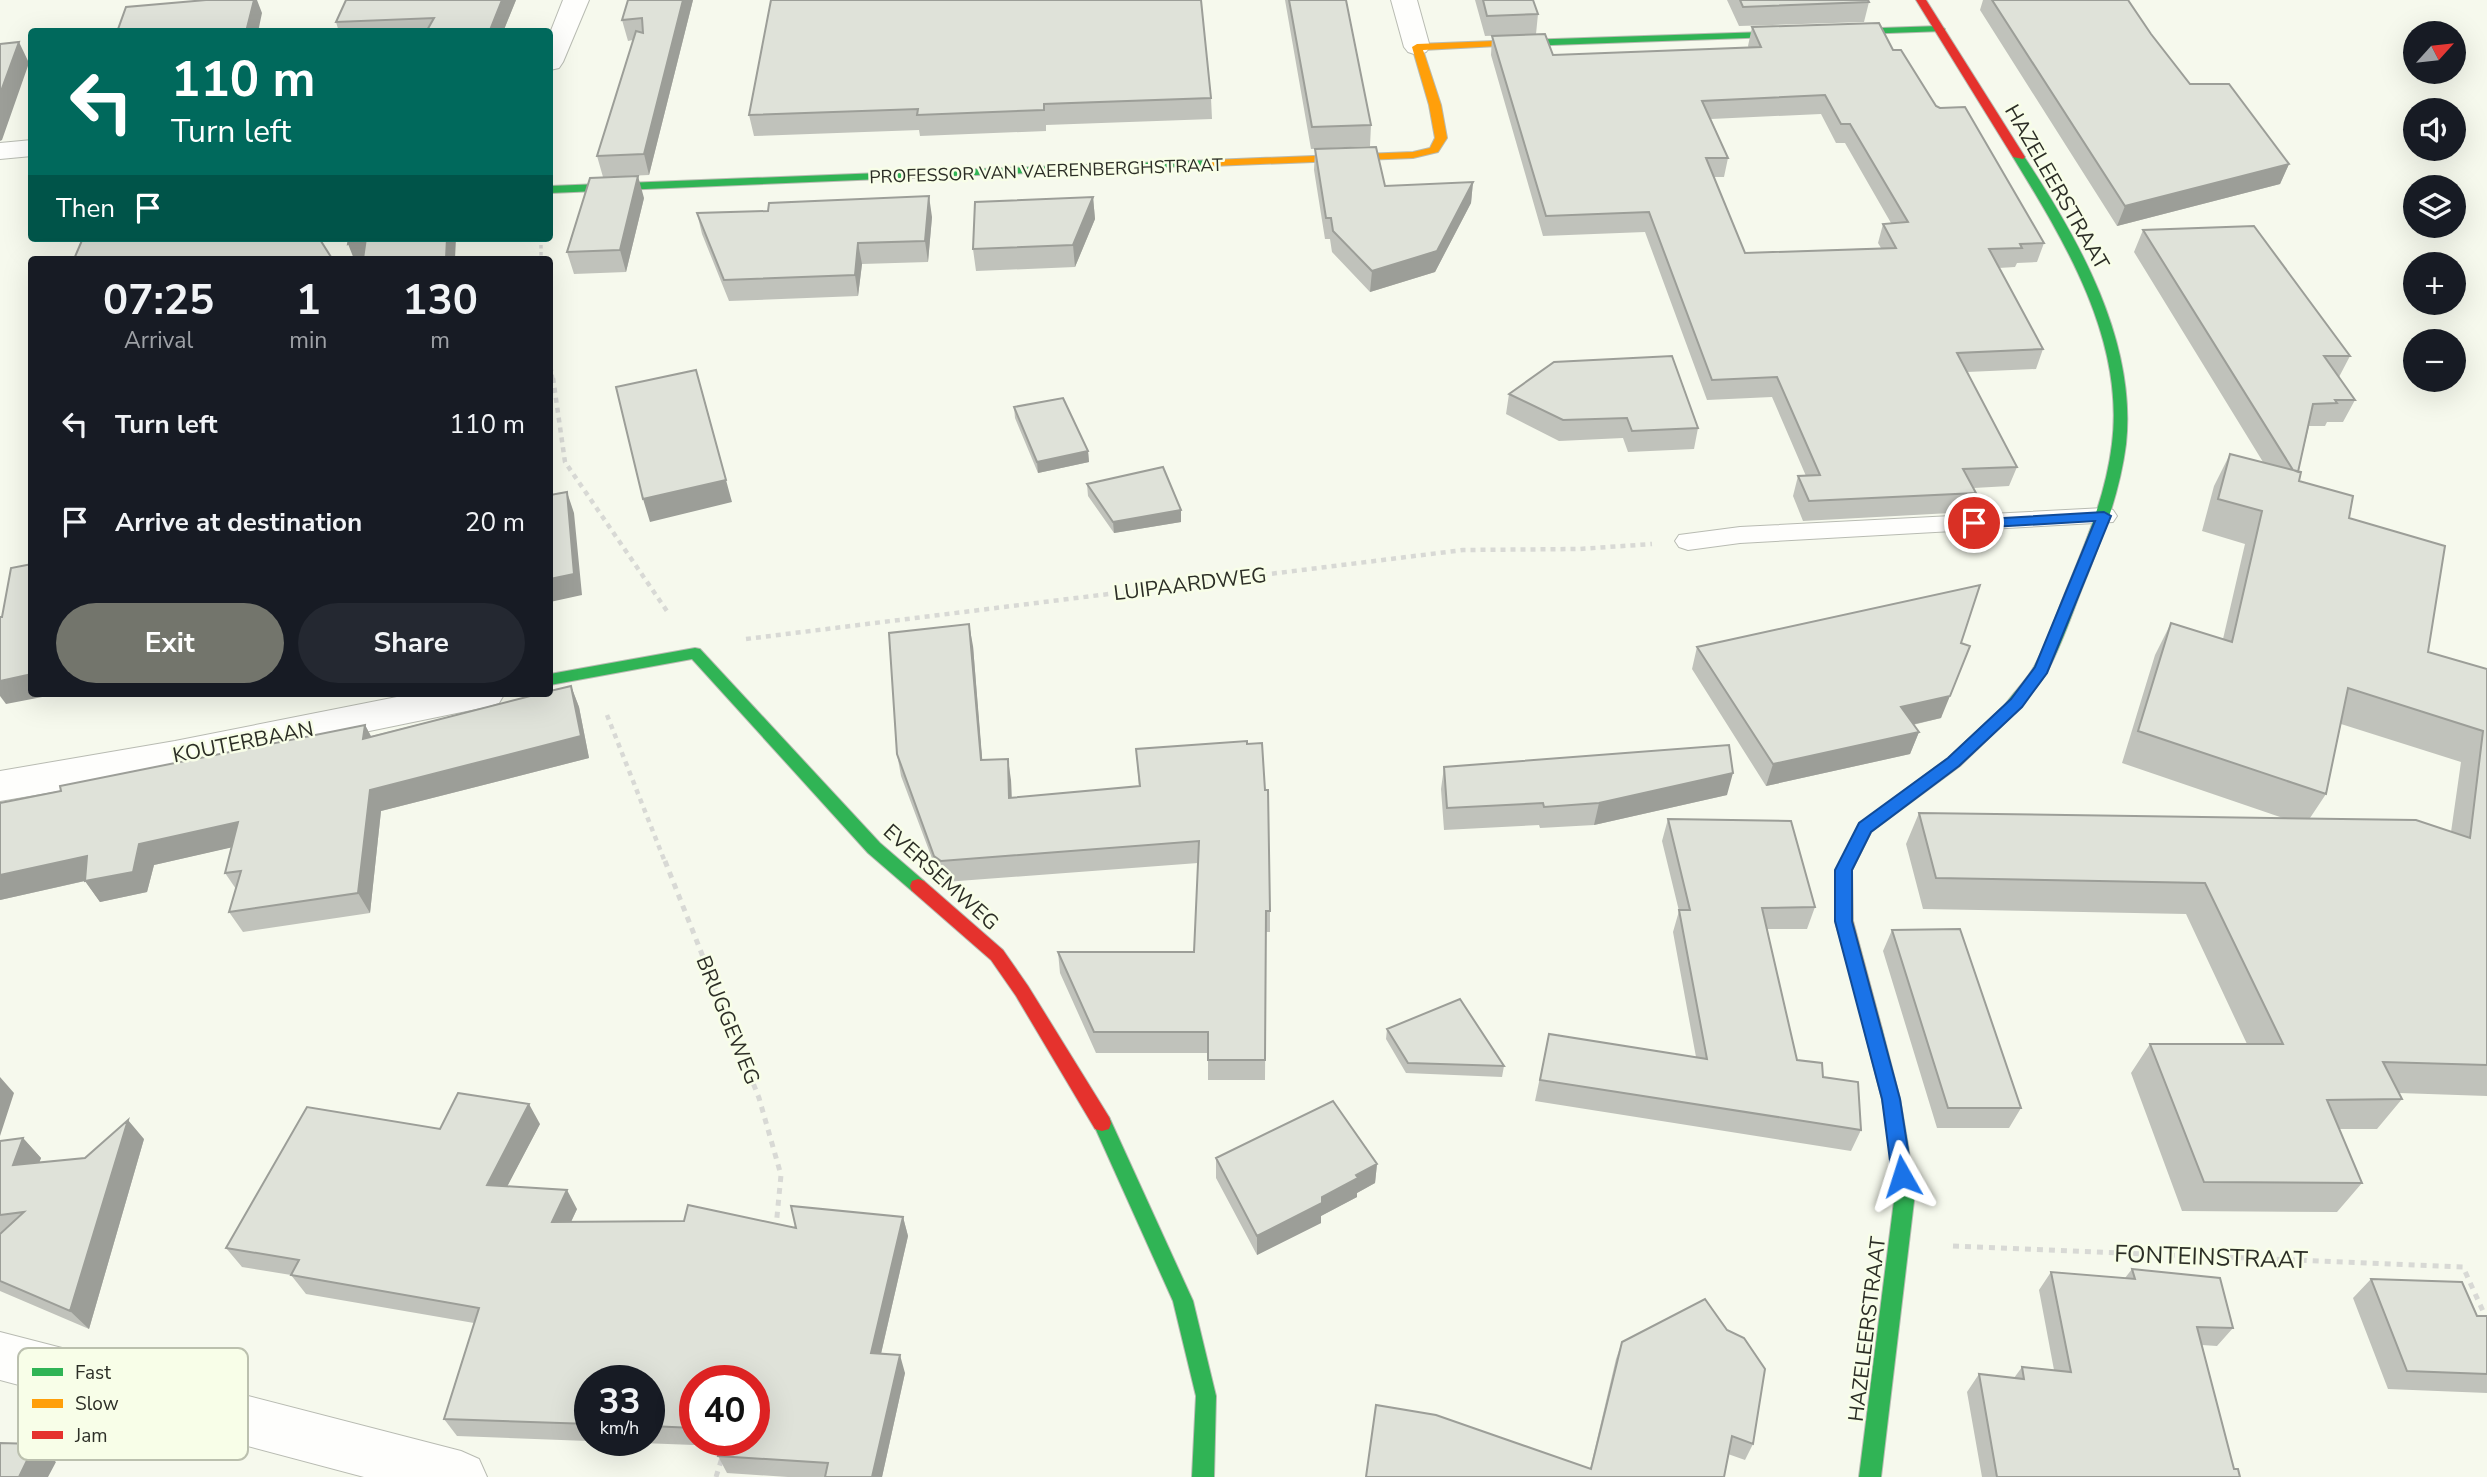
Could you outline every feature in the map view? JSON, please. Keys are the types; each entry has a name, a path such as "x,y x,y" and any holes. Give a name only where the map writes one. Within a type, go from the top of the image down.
{"street":[{"path":"553,55 576,0"},
{"name":"PROFESSOR VAN VAERENBERGHSTRAAT","path":"553,190 1413,155 1434,150 1441,138 1435,104 1404,0"},
{"name":"HAZELEERSTRAAT","path":"1870,1477 1904,1201 1900,1151 1891,1099 1843,921 1844,870 1865,828 1954,762 2016,703 2041,669 2104,516 2119,444 2120,388 2103,319 2086,277 2046,201 1921,0"},
{"path":"1417,47 1940,29"},
{"path":"0,151 28,148"},
{"path":"553,679 695,653"},
{"name":"EVERSEMWEG","path":"695,653 874,848 996,955 1022,991 1099,1117 1183,1301 1206,1396 1203,1477"},
{"name":"KOUTERBAAN","path":"0,786 176,756 466,697"},
{"path":"0,1356 18,1361"},
{"path":"248,1421 461,1477"}],"lane":[{"path":"1688,541 1740,535 2104,516"}],"path":[{"path":"553,381 565,462 695,653"},
{"name":"LUIPAARDWEG","path":"695,653 732,641 1463,551 1579,549 1688,541"},
{"name":"BRUGGEWEG","path":"590,672 759,1098 781,1175 775,1240"},
{"name":"FONTEINSTRAAT","path":"1900,1243 2463,1267 2487,1320"},
{"path":"716,1477 722,1456"}],"building":[{"path":"206,0 254,0 247,28 118,28 126,7"},
{"path":"346,0 502,0 491,28 428,28 434,18 336,22"},
{"path":"628,0 683,0 644,154 597,156 636,31 643,33 642,18 622,20"},
{"path":"771,0 1201,0 1211,98 1044,104 1044,110 917,115 918,109 749,115"},
{"path":"1289,0 1346,0 1371,125 1312,127"},
{"path":"1483,0 1533,0 1538,14 1487,16"},
{"path":"1740,0 1868,0 1869,2 1743,7"},
{"path":"1992,0 2128,0 2190,84 2229,84 2289,164 2125,206"},
{"path":"1879,23 1893,50 1901,50 1936,106 1965,107 2044,243 2020,244 2022,248 1989,249 2043,349 1957,353 2017,467 1963,469 1976,493 1809,501 1798,476 1820,475 1777,377 1712,380 1649,212 1546,216 1492,36 1545,34 1553,55 1761,47 1752,27","holes":["1825,95 1841,124 1850,124 1908,222 1883,224 1896,248 1745,253 1706,158 1728,158 1702,101"]},
{"path":"19,42 0,94 0,44"},
{"path":"1376,147 1385,186 1473,182 1437,251 1372,271 1333,231 1331,218 1326,218 1315,149"},
{"path":"638,176 620,250 567,252 590,178"},
{"path":"929,196 925,241 858,243 855,275 724,280 697,213 768,211 769,203"},
{"path":"1093,197 1073,245 973,249 975,202"},
{"path":"2254,226 2350,356 2324,356 2355,400 2313,404 2298,472 2293,470 2143,230"},
{"path":"81,242 322,242 330,256 75,256"},
{"path":"365,242 447,242 446,256 363,256"},
{"path":"1672,356 1698,428 1632,431 1627,418 1563,420 1509,394 1554,362"},
{"path":"696,370 726,480 643,499 616,387"},
{"path":"1063,398 1088,451 1037,462 1014,407"},
{"path":"2230,454 2301,472 2299,481 2353,496 2349,518 2445,546 2428,652 2487,669 2487,1065 2383,1062 2402,1099 2327,1100 2362,1183 2204,1182 2150,1044 2283,1044 2205,883 1936,878 1919,813 2416,820 2470,838 2483,731 2348,688 2326,794 2138,731 2171,623 2232,642 2262,511 2218,499"},
{"path":"1163,467 1181,510 1113,522 1087,484"},
{"path":"567,492 574,574 553,578 553,494"},
{"path":"28,565 28,675 0,681 0,617 11,568"},
{"path":"1980,585 1961,643 1970,646 1950,696 1901,707 1919,732 1773,764 1697,647"},
{"path":"969,624 981,760 1008,759 1009,798 1140,786 1136,749 1247,741 1247,744 1262,743 1265,790 1268,790 1270,911 1266,911 1265,1060 1208,1060 1208,1032 1094,1032 1058,952 1194,952 1199,841 941,861 934,856 897,754 889,633"},
{"path":"571,686 581,736 370,790 358,893 229,912 241,871 225,873 238,822 139,844 133,872 85,881 87,856 0,875 0,803 61,791 60,786 365,725 363,739 526,697 553,697 553,690"},
{"path":"1729,745 1733,773 1599,803 1544,807 1543,803 1447,808 1444,767"},
{"path":"1668,819 1791,821 1815,907 1762,908 1797,1060 1822,1063 1823,1077 1858,1082 1861,1130 1540,1080 1549,1034 1707,1059 1679,910 1690,910"},
{"path":"1960,929 2021,1108 1948,1108 1892,930"},
{"path":"1460,999 1504,1066 1408,1063 1387,1029"},
{"path":"458,1093 529,1104 487,1185 567,1190 552,1222 684,1221 688,1205 796,1228 791,1206 903,1217 871,1353 900,1355 872,1477 825,1477 828,1463 718,1456 770,1456 770,1365 679,1365 679,1427 665,1427 665,1365 574,1365 574,1423 444,1419 479,1308 291,1275 299,1260 226,1248 307,1107 440,1129"},
{"path":"1333,1101 1377,1164 1356,1175 1358,1178 1322,1197 1322,1203 1257,1236 1216,1158"},
{"path":"128,1120 70,1311 0,1281 0,1234 24,1212 0,1215 0,1141 23,1138 13,1165 85,1158"},
{"path":"2132,1269 2220,1278 2233,1328 2197,1327 2234,1469 2238,1469 2240,1477 1997,1477 1979,1374 2024,1379 2022,1367 2071,1372 2051,1272 2135,1279"},
{"path":"2371,1279 2462,1282 2477,1316 2487,1316 2487,1374 2407,1371"},
{"path":"1705,1299 1727,1330 1744,1338 1765,1369 1753,1444 1732,1436 1724,1477 1366,1477 1376,1405 1436,1415 1591,1469 1622,1342"},
{"path":"0,1443 18,1444 18,1460 27,1460 19,1477 0,1477"}],"traffic: fast":[{"path":"1494,44 1940,29"},
{"path":"2011,708 2041,669 2104,516 2119,444 2120,388 2103,319 2086,277 2046,201 2019,157"},
{"path":"553,190 1212,163"},
{"path":"553,679 695,653 874,848 918,886"},
{"path":"1870,1477 1904,1201 1900,1151 1891,1099 1873,1029"},
{"path":"1102,1123 1183,1301 1206,1396 1203,1477"}],"traffic: slow":[{"path":"1212,163 1413,155 1434,150 1441,138 1435,105 1417,47 1494,44"},
{"path":"1873,1029 1844,921 1844,870 1865,828 1954,762 2011,708"}],"traffic: jam":[{"path":"1921,0 2019,157"},
{"path":"918,886 997,955 1022,991 1102,1123"}],"route":[{"path":"1902,1176 1891,1099 1843,921 1844,870 1865,828 1954,762 2016,703 2041,669 2104,516 1974,523"}]}
